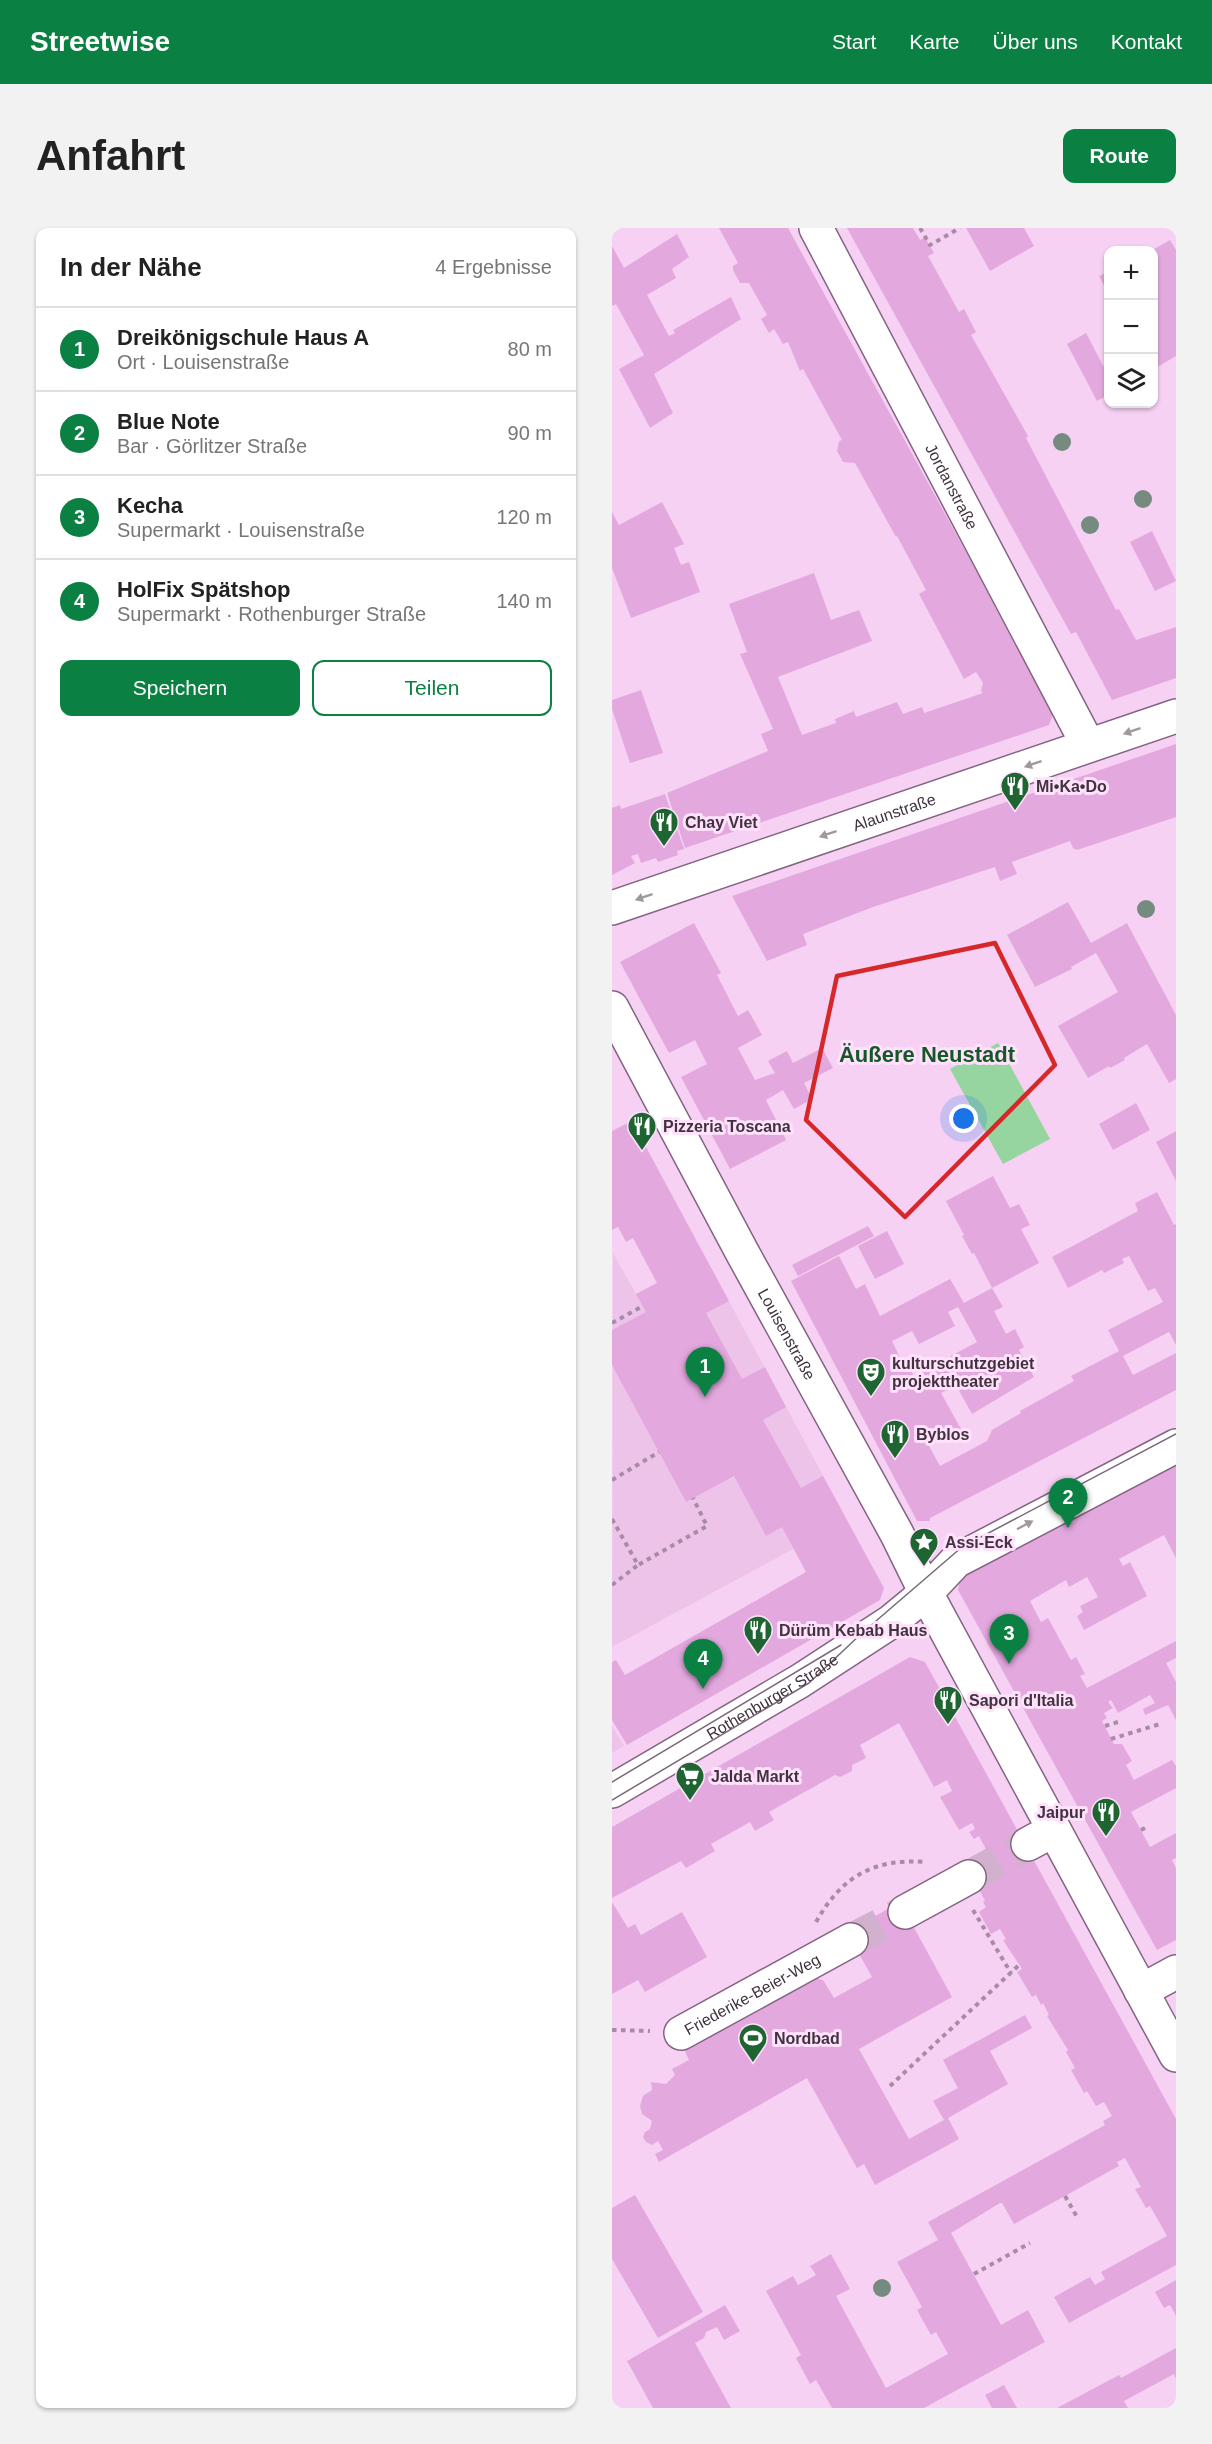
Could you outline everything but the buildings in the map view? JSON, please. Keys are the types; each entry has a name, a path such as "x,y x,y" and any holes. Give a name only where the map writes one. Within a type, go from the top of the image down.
{"street":[{"name":"Jordanstraße","path":"816,228 1088,746"},
{"name":"Alaunstraße","path":"612,908 1176,716"},
{"name":"Louisenstraße","path":"612,1008 742,1252 897,1534 963,1661 1041,1837 1141,1991 1176,2055"},
{"name":"Rothenburger Straße","path":"612,1791 800,1681 892,1621 926,1593 956,1561 1176,1446"},
{"path":"905,1912 963,1880"},
{"name":"Friederike-Beier-Weg","path":"681,2033 851,1940"},
{"path":"1141,1991 1176,1972"}],"path":[{"path":"920,228 930,245 960,228"},
{"path":"612,1323 643,1306"},
{"path":"612,1480 659,1452"},
{"path":"612,1585 638,1565 707,1526 693,1498"},
{"path":"612,1519 638,1565"},
{"path":"1105,1726 1118,1722"},
{"path":"1111,1739 1160,1724"},
{"path":"1141,1830 1147,1827"},
{"path":"812,1961 813,1927 827,1902 855,1875 884,1863 917,1862"},
{"path":"963,1880 1011,1973"},
{"path":"890,2086 1020,1965"},
{"name":"Friederike-Beier-Weg","path":"612,2030 681,2033"},
{"path":"1065,2196 1077,2217"},
{"path":"974,2274 1030,2243"}],"highlighted area":[{"path":"995,943 1055,1065 905,1217 806,1120 837,976"}],"shaded area":[{"path":"613,1253 636,1294 705,1257 847,1520 612,1647"},
{"path":"612,1726 624,1746 612,1753"}],"green space":[{"path":"998,1043 1050,1139 1003,1164 950,1069"}],"tunnel":[{"path":"969,1877 1028,1844"},
{"path":"851,1940 905,1912"}],"tram line":[{"path":"612,1800 809,1683 862,1633 962,1547 1176,1434"},
{"path":"612,1782 841,1645"}],"place":[{"name":"Mi•Ka•Do","path":"1015,812"},
{"name":"Chay Viet","path":"664,848"},
{"name":"Pizzeria Toscana","path":"642,1152"},
{"name":"Dreikönigschule Haus A","path":"705,1397"},
{"name":"kulturschutzgebiet projekttheater","path":"871,1398"},
{"name":"Byblos","path":"895,1460"},
{"name":"Blue Note","path":"1068,1528"},
{"name":"Assi-Eck","path":"924,1568"},
{"name":"Dürüm Kebab Haus","path":"758,1656"},
{"name":"Kecha","path":"1009,1664"},
{"name":"HolFix Spätshop","path":"703,1689"},
{"name":"Sapori d'Italia","path":"948,1726"},
{"name":"Jalda Markt","path":"690,1802"},
{"name":"Jaipur","path":"1106,1838"},
{"name":"Nordbad","path":"753,2064"}],"district":[{"name":"Äußere Neustadt","path":"927,1054"}]}
